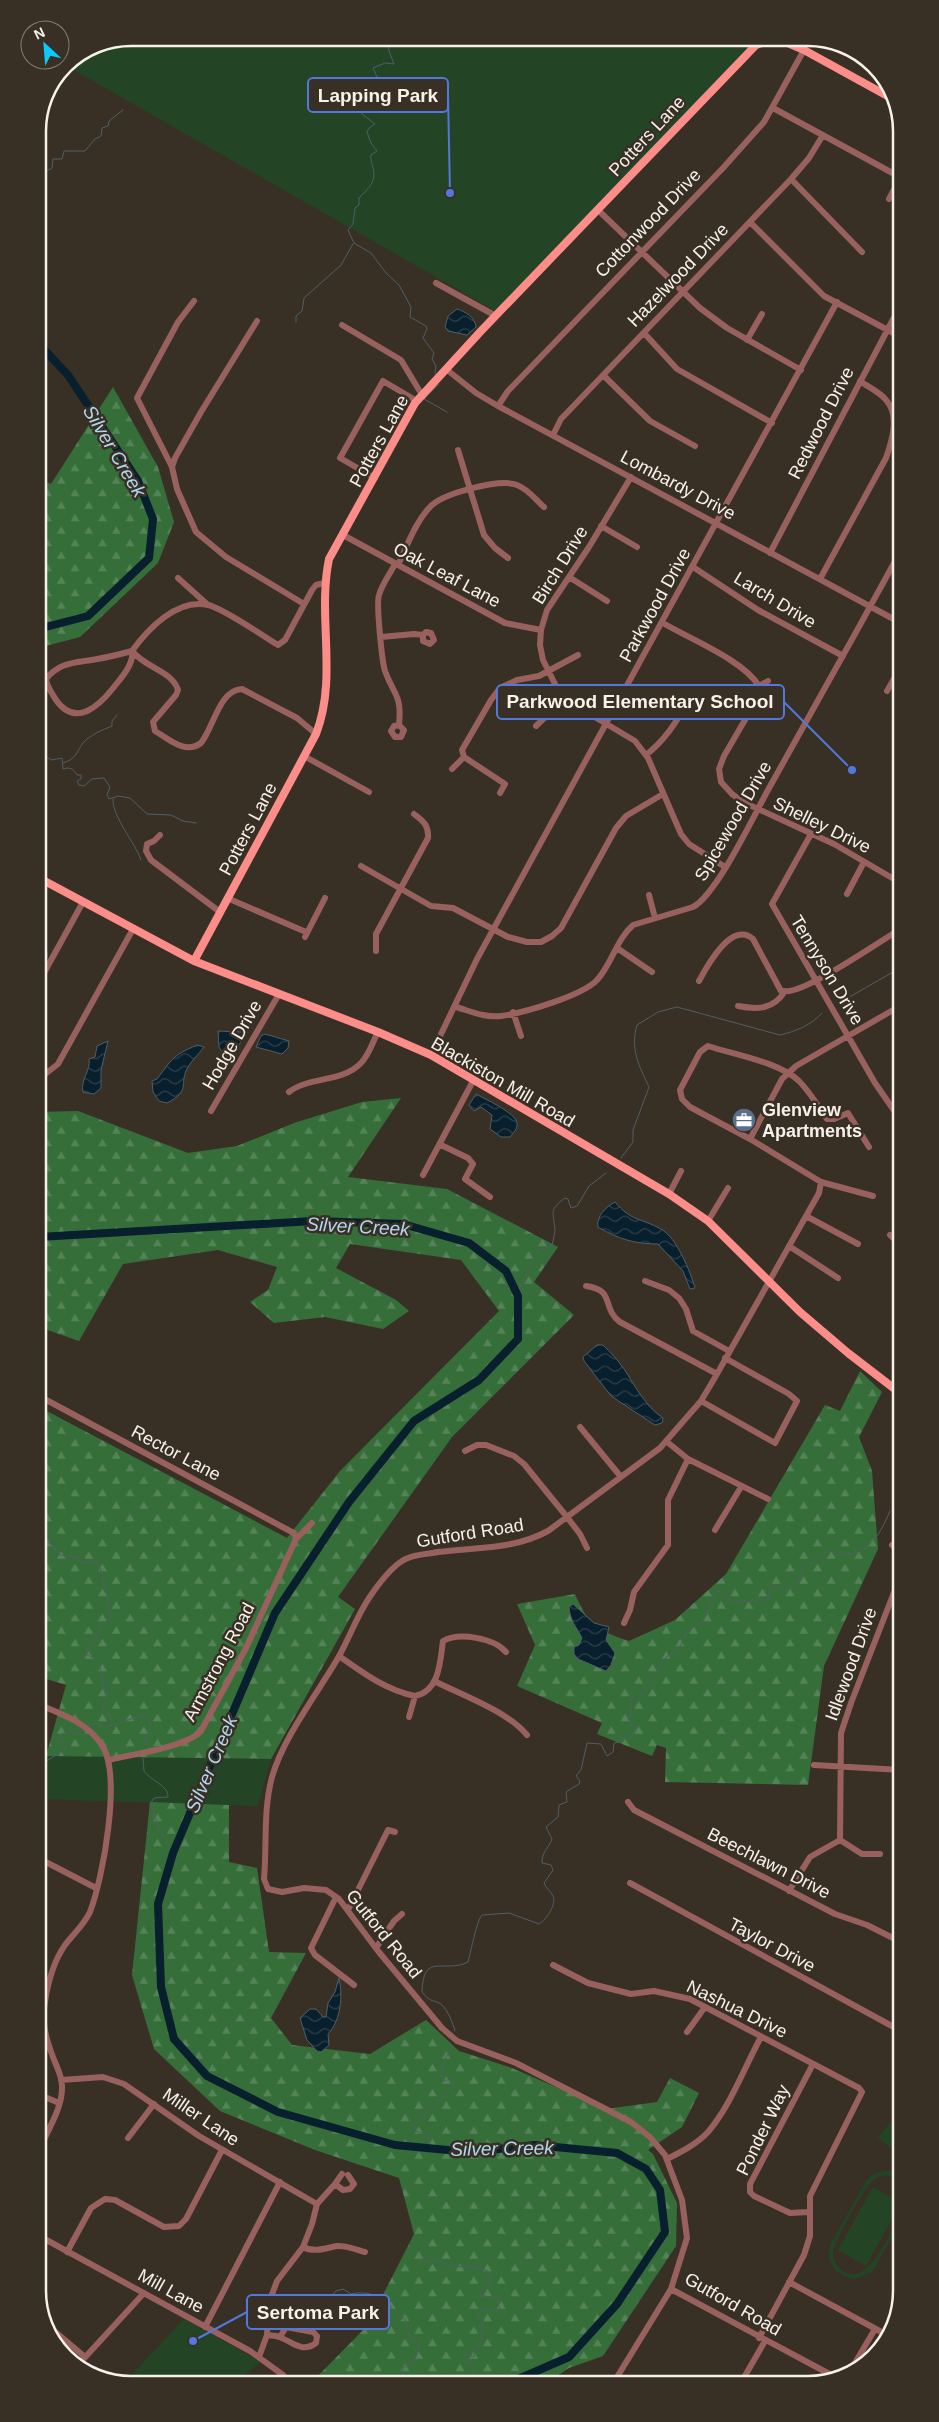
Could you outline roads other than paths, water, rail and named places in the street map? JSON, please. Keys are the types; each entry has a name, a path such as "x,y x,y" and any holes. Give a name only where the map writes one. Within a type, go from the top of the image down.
{"main road":[{"name":"Potters Lane","path":"194,961 316,734 326,700 324,583 329,558 420,398 755,46"},
{"name":"Potters Lane","path":"795,46 804,50"},
{"path":"804,50 884,94"},
{"name":"Blackiston Mill Road","path":"46,882 194,961 378,1032 431,1056 669,1194 708,1221 800,1312 848,1353 893,1388"}],"street":[{"name":"Cottonwood Drive","path":"498,406 508,391 723,168 764,122 804,50"},
{"path":"773,108 893,173"},
{"name":"Hazelwood Drive","path":"553,435 561,419 791,179 809,158 823,135"},
{"path":"791,179 862,252"},
{"path":"889,199 893,191"},
{"path":"598,210 700,308 747,340 801,370"},
{"path":"750,222 824,296 893,333"},
{"path":"436,283 496,316"},
{"path":"194,301 174,330 137,398 172,467 177,489 196,532 226,557 304,604"},
{"name":"Parkwood Drive","path":"431,1056 494,929 837,302"},
{"path":"747,340 762,314"},
{"name":"Redwood Drive","path":"770,553 893,318"},
{"path":"172,467 200,412 257,321"},
{"path":"342,325 401,360 420,398"},
{"path":"644,333 677,368 772,423"},
{"name":"Lombardy Drive","path":"446,369 476,393 498,406 718,522 770,553 893,619"},
{"path":"603,376 650,422 695,446"},
{"path":"375,478 340,458 363,416 383,381 420,398"},
{"path":"820,579 886,458 892,442 893,418 891,408 886,400 860,381"},
{"path":"458,450 484,535 495,548 508,558"},
{"name":"Birch Drive","path":"631,477 547,610 541,630 540,645 543,660 557,688 566,697 607,725 635,741 646,755 681,834 689,844 724,867"},
{"path":"399,726 400,702 385,671 378,595 421,520 432,505 449,494 507,482 518,485 544,507"},
{"path":"601,526 637,547"},
{"name":"Oak Leaf Lane","path":"343,536 505,623 541,630"},
{"name":"Spicewood Drive","path":"456,1007 481,1015 500,1016 547,1004 587,989 598,979 625,932 633,925 702,902 757,810 893,565"},
{"name":"Larch Drive","path":"693,567 758,610 843,656"},
{"path":"569,577 607,601"},
{"path":"178,578 208,604 278,645 284,640 316,585 324,583"},
{"path":"132,651 133,658 122,678 103,701 87,712 76,714 66,710 58,702 47,685 46,679 51,673 72,661 96,659 132,651 170,613 190,606 208,604"},
{"path":"663,623 739,666 754,678 759,686 768,681"},
{"path":"381,637 423,635"},
{"path":"132,651 142,662 168,675 176,683 178,690 176,694 153,722 152,726 155,731 185,748 201,743 228,694 236,689 242,689 297,718 316,734"},
{"path":"500,793 505,784 464,757 462,750 500,688 517,680 539,676 578,655"},
{"path":"887,691 893,680"},
{"name":"Shelley Drive","path":"759,686 749,713 724,756 719,769 721,782 732,794 757,810 811,834 893,879"},
{"path":"536,726 566,697"},
{"path":"646,755 661,743 670,732 687,703"},
{"path":"304,756 369,792"},
{"path":"452,768 464,757"},
{"path":"361,866 431,906 453,908 508,937 527,942 541,942 561,928 616,828 626,816 663,794"},
{"path":"376,951 376,934 428,838 429,829 414,814"},
{"path":"160,834 154,841 147,844 146,850 151,860 220,912"},
{"name":"Tennyson Drive","path":"811,834 772,904 875,1083 893,1109"},
{"path":"847,894 864,862"},
{"path":"649,895 655,918"},
{"path":"227,898 305,934 325,898"},
{"path":"46,969 83,902"},
{"path":"46,1073 58,1064 133,929"},
{"path":"699,980 722,946 742,934 748,935 753,940 781,991 798,989 893,934"},
{"path":"617,948 652,972"},
{"path":"738,1006 750,1008 767,1007 779,1000 785,991"},
{"name":"Hodge Drive","path":"211,1111 279,994"},
{"path":"750,1139 782,1079 796,1066 893,1010"},
{"path":"513,1012 521,1036"},
{"path":"289,1092 299,1084 344,1074 361,1063 378,1032"},
{"path":"868,1147 848,1112 834,1119 827,1119 800,1082 788,1074 778,1068 708,1046 700,1052 680,1090 682,1099 690,1107 750,1139 821,1182 873,1196"},
{"path":"423,1175 441,1145 473,1081"},
{"path":"441,1145 468,1158 473,1164 465,1179 490,1197"},
{"path":"669,1194 681,1171"},
{"name":"Gutford Road","path":"821,1182 819,1193 701,1401 666,1441 645,1461 548,1531 525,1542 496,1548 450,1550 408,1558 392,1570 373,1593 356,1618 339,1656 297,1725 272,1778 267,1812 264,1879 268,1889 272,1892 317,1888 326,1890 336,1897 442,2028 458,2041 516,2063 631,2122 650,2137 667,2159 682,2200 687,2238 670,2289 828,2373"},
{"path":"708,1221 728,1188"},
{"path":"806,1216 858,1244"},
{"path":"789,1246 838,1278"},
{"path":"645,1281 669,1290 686,1309 693,1331 729,1351"},
{"path":"586,1286 602,1291 606,1296 613,1316 620,1322 717,1374"},
{"path":"701,1401 712,1409 775,1443 797,1401 790,1394 726,1358"},
{"name":"Rector Lane","path":"46,1399 294,1533 296,1539"},
{"path":"580,1427 621,1477"},
{"path":"666,1441 688,1459 768,1500"},
{"path":"465,1451 477,1445 486,1445 514,1456 524,1464 567,1517 580,1534 587,1548"},
{"path":"624,1623 630,1610 634,1592 668,1545 668,1500 688,1459"},
{"path":"715,1530 740,1487"},
{"name":"Armstrong Road","path":"109,1760 180,1744 201,1732 246,1648 296,1539 312,1523"},
{"name":"Idlewood Drive","path":"840,1840 841,1733 893,1595"},
{"path":"409,1718 415,1696 426,1690 434,1681 441,1661 443,1641 461,1636 499,1644 506,1652"},
{"path":"339,1656 368,1678 415,1696"},
{"path":"434,1681 499,1714 521,1727 527,1735"},
{"path":"46,1708 84,1725 99,1741 109,1760 110,1808 105,1846 87,1918 64,1947 53,1968 46,1997"},
{"path":"814,1765 893,1770"},
{"name":"Beechlawn Drive","path":"628,1802 634,1810 789,1891 835,1914 867,1925 893,1938"},
{"path":"348,1910 388,1830 395,1832"},
{"path":"789,1891 810,1857 840,1840 862,1854 880,1854"},
{"path":"46,1861 96,1888"},
{"name":"Taylor Drive","path":"630,1883 893,2027"},
{"path":"336,1897 311,1948 315,1955 354,1985"},
{"path":"376,1948 394,1921 402,1914"},
{"name":"Nashua Drive","path":"553,1965 588,1983 632,1994 654,1991 690,1999 859,2088 862,2092 810,2196 808,2212"},
{"path":"687,2032 705,2008"},
{"path":"46,2037 62,2080 59,2104 46,2133"},
{"path":"667,2159 684,2150 708,2132 727,2102 761,2037"},
{"name":"Ponder Way","path":"808,2212 790,2213 754,2196 750,2192 750,2184 813,2064"},
{"name":"Miller Lane","path":"62,2080 107,2078 124,2084 222,2150 317,2204"},
{"path":"46,2098 59,2104"},
{"path":"128,2138 154,2104"},
{"path":"67,2252 91,2208 105,2199 115,2200 164,2226 179,2226 186,2219 222,2150"},
{"path":"259,2357 266,2335 271,2293 281,2272 303,2246 311,2229 317,2204 335,2184 345,2174 354,2184 350,2189 343,2190 335,2184"},
{"path":"206,2328 280,2182"},
{"path":"744,2376 789,2282 804,2255 810,2236 808,2212"},
{"name":"Mill Lane","path":"46,2240 259,2357 283,2375"},
{"path":"303,2246 311,2250 330,2250 340,2246 365,2252"},
{"path":"789,2282 882,2333"},
{"path":"618,2376 670,2289"},
{"path":"82,2360 144,2294"},
{"path":"266,2335 280,2337 288,2343 299,2346 311,2346 318,2340 317,2336 312,2332 286,2327 280,2337"},
{"path":"857,2360 874,2329"},
{"path":"59,2335 85,2357"}],"water":[{"path":"457,309 470,315 474,320 476,327 467,335 448,331 445,327 448,316"},
{"path":"218,1031 241,1032 243,1035 241,1042 233,1050 222,1052 219,1047"},
{"path":"265,1034 289,1041 288,1048 282,1054 256,1047 261,1036"},
{"path":"108,1041 101,1070 101,1088 94,1094 83,1092 82,1088 89,1059 95,1057 97,1046"},
{"path":"197,1045 204,1047 188,1067 182,1090 167,1103 159,1101 153,1092 152,1081 157,1079 178,1055"},
{"path":"476,1094 515,1119 517,1127 510,1137 501,1137 490,1129 492,1115 481,1107 474,1111 469,1105"},
{"path":"615,1202 631,1216 667,1233 682,1255 695,1288 690,1289 683,1271 658,1244 627,1240 598,1227 602,1212"},
{"path":"597,1345 603,1345 617,1359 646,1402 663,1418 662,1423 655,1425 611,1396 584,1361 583,1357"},
{"path":"573,1604 594,1623 609,1627 606,1640 615,1653 611,1665 606,1671 578,1659 574,1654 574,1647 579,1645 582,1638 571,1616 569,1607"},
{"path":"339,1978 341,2000 336,2022 328,2034 329,2045 321,2052 317,2051 307,2040 300,2018 310,2009 316,2009 323,2017 326,2017 328,2003 335,1992"}],"waterway":[{"path":"389,46 394,64 385,63 373,68 377,77 374,84 379,97 378,101 373,102 367,99 362,101 362,114 375,124 367,132 371,143 377,151 371,155 374,178 369,188 359,198 359,205 355,208 353,224 348,230 354,243 371,253 386,273 399,285 411,307 410,317 426,326 427,329 423,338 434,353 432,359 436,366 435,374"},
{"path":"46,171 52,168 53,159 62,159 64,151 85,151 95,139 101,136 102,128 108,126 109,121 123,110"},
{"path":"296,322 296,316 302,311 304,298 341,265 353,244"},
{"name":"Silver Creek","path":"46,352 68,375 138,481 153,519 149,558 88,616 46,627"},
{"path":"439,384 424,399 447,412"},
{"path":"63,763 74,757 83,743 89,738 112,726 112,721 117,715"},
{"path":"46,756 51,760 62,758 63,769 68,768 77,775 81,775 81,779 77,781 79,785 84,786 92,779 104,778 110,787 107,795 109,799 118,796 130,798 147,814 171,815 183,821 196,823"},
{"path":"113,799 116,814 141,860"},
{"path":"839,1003 893,972"},
{"path":"621,1158 633,1142 633,1130 649,1087 635,1050 637,1025 658,1012 677,1007 780,1035 803,1027 822,1013"},
{"path":"517,1294 537,1252 552,1245 555,1229 553,1212 556,1206 565,1198 568,1199 571,1208 577,1206 589,1186 606,1173"},
{"name":"Silver Creek","path":"46,1237 313,1221 403,1224 469,1243 506,1271 518,1296 518,1339 479,1380 414,1421 349,1502 275,1613 173,1853 158,1904 161,1987 174,2039 207,2076 278,2112 395,2145 469,2152 535,2145 617,2153 646,2169 660,2190 665,2232 617,2304 569,2357 525,2376"},
{"path":"455,2031 450,2017 444,2008 439,2003 430,2000 422,1992 423,1979 426,1972 437,1966 459,1965 468,1962 476,1929 482,1915 509,1913 539,1924 548,1915 554,1899 544,1883 553,1870 551,1865 542,1863 543,1856 552,1839 546,1827 558,1817 559,1805 567,1802 566,1792 579,1784 580,1781 576,1776 581,1770 587,1743 601,1744 607,1756 613,1752 614,1743 620,1742 622,1738 631,1737 636,1728 628,1719 631,1715 631,1697 637,1698 644,1693 666,1657 679,1649 687,1631 704,1619 715,1592 720,1591 728,1599 732,1600 768,1600 771,1587 783,1589 795,1587 805,1566 830,1551 842,1554 852,1553 861,1551 868,1546 875,1539 890,1511"},
{"path":"46,1542 51,1544 60,1555 80,1558 81,1564 93,1561 99,1565 105,1584 111,1617 101,1625 86,1654 93,1658 100,1668 108,1701 103,1707 105,1714 109,1714 111,1725"},
{"path":"89,1726 96,1723 107,1727 143,1715 151,1723 144,1745"},
{"path":"46,1761 66,1749 59,1736 65,1732 76,1734 83,1731"},
{"path":"143,1758 144,1771 162,1786 167,1793 168,1797 154,1798 150,1804 164,1840 173,1853"},
{"path":"431,2149 428,2135 415,2131 414,2125 454,2085 451,2079 443,2081 441,2077 443,2064 452,2047"},
{"path":"421,2253 426,2262 437,2260 449,2265 474,2267 488,2271 491,2278 491,2284 481,2290 479,2295 497,2298 500,2310 495,2312 482,2309 478,2315 484,2321 483,2325 479,2327 483,2334 480,2345 475,2348 474,2357 465,2354 463,2359 472,2364 475,2370 471,2376"},
{"path":"309,2300 320,2296 331,2296 336,2291 343,2289 351,2294 371,2294 385,2300 397,2314 405,2319 410,2338 420,2346 414,2362 403,2368 403,2374 405,2376"}],"place":[{"name":"Lapping Park","path":"450,193"},
{"name":"Parkwood Elementary School","path":"852,770"},
{"name":"Glenview Apartments","path":"744,1120"},
{"name":"Sertoma Park","path":"193,2341"}]}
